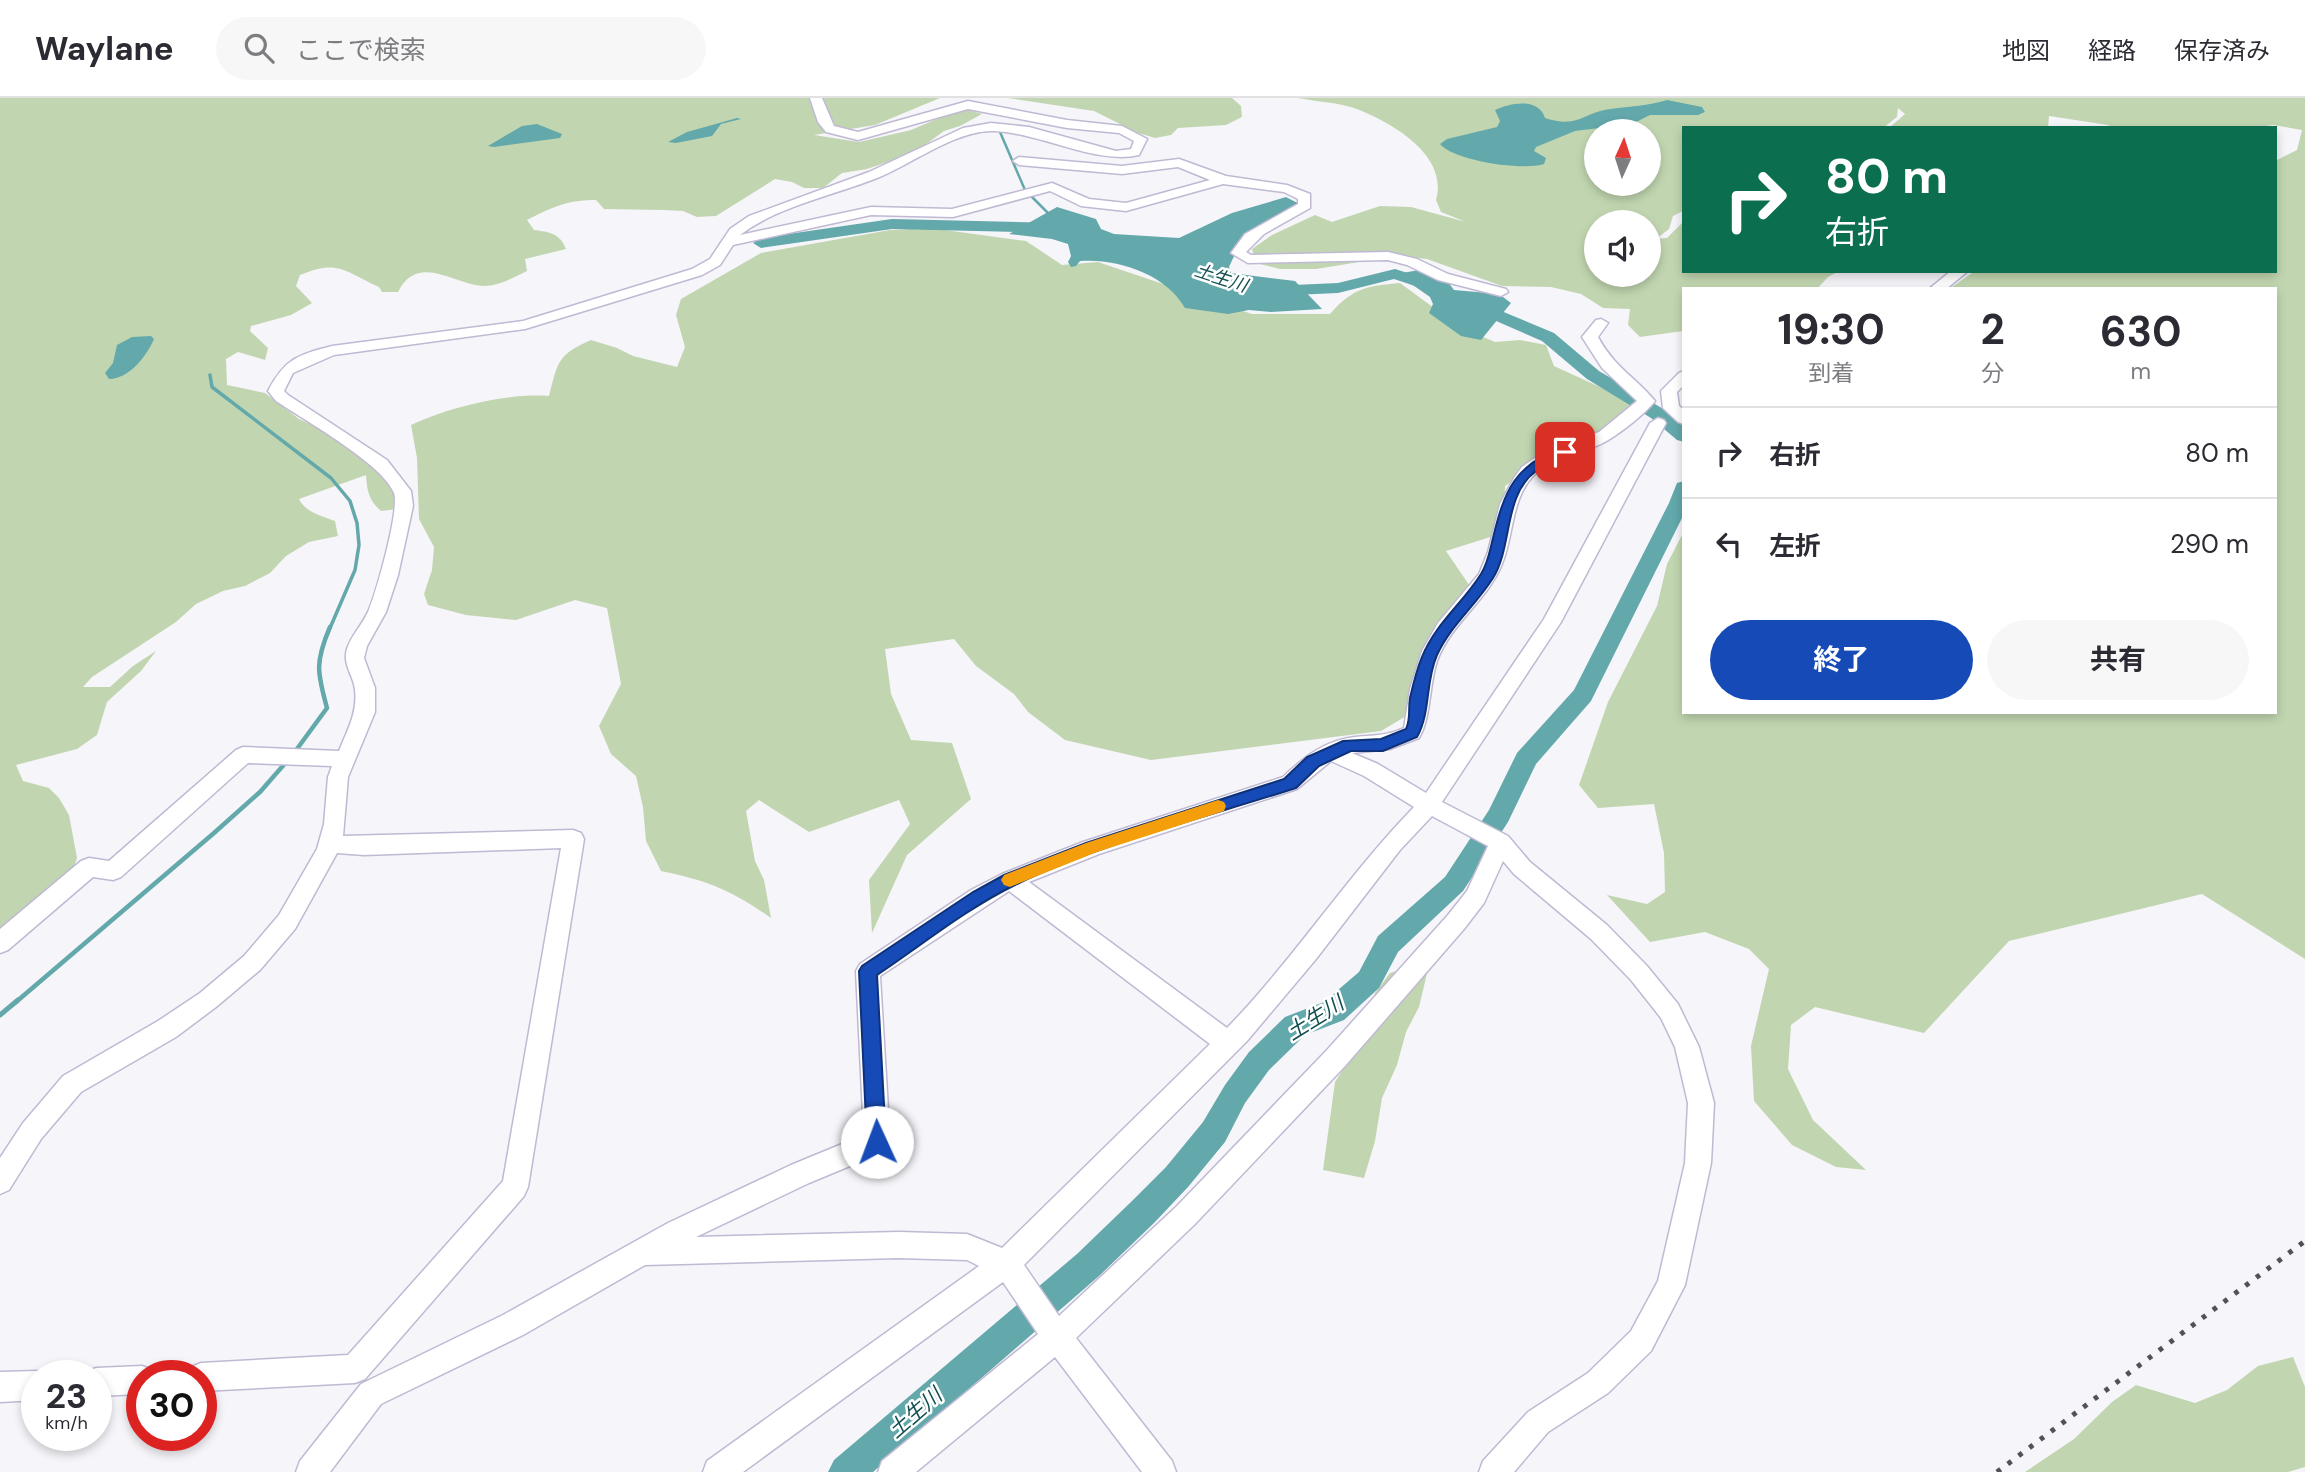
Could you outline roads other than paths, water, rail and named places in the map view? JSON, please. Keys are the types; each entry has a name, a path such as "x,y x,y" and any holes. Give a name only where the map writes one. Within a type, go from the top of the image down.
{"street":[{"path":"0,1181 32,1131 72,1084 167,1029 208,1000 252,963 287,922 330,844 335,824 338,776 365,712 365,688 354,658 357,646 377,612 389,575 401,526 402,491 381,464 282,398 276,391 284,375 310,358 332,351 545,320 697,272 715,262 735,232 754,219 874,175 967,131 991,127 1030,131 1116,155 1135,152 1141,139 1122,130 1067,124 968,105 947,108 890,129 858,136 830,129 824,122 816,98"},
{"path":"1019,161 1122,170 1179,163 1223,180 1287,189 1305,197 1305,205 1258,231 1242,244 1238,253 1248,259 1388,256 1412,262 1443,277 1501,292"},
{"path":"728,242 871,211 953,213 1052,187 1086,203 1126,207 1223,180"},
{"path":"1939,287 1958,273"},
{"path":"1601,323 1590,337 1614,375 1641,405 1669,419"},
{"path":"718,1472 1006,1263 1228,1043 1308,953 1392,844 1429,805 1552,622 1623,492 1669,419 1669,391 1682,378"},
{"path":"311,1472 371,1394 513,1325 678,1232 800,1174 877,1142 868,971 979,897 1010,880 1091,848 1290,783 1313,762 1331,752 1349,746 1383,745 1412,733 1418,718 1417,701 1428,658 1439,636 1490,570 1507,504 1518,483 1531,468 1604,436 1641,405"},
{"path":"1331,752 1371,770 1429,805 1500,842 1522,868 1599,932 1639,973 1670,1011 1687,1047 1700,1104 1698,1163 1671,1285 1641,1341 1598,1383 1538,1422 1494,1472"},
{"path":"0,943 89,867 113,871 243,755 345,760"},
{"path":"217,1376 355,1369 515,1187 573,839 364,846 330,844"},
{"path":"893,1472 1057,1337 1186,1215 1345,1048 1463,914 1476,896 1500,842"},
{"path":"1010,880 1228,1043"},
{"path":"643,1252 967,1247 1006,1263 1057,1337 1161,1472"},
{"path":"355,1369 371,1394"},
{"path":"0,1387 21,1386"}],"water":[{"path":"1667,100 1702,107 1705,112 1698,115 1650,115 1642,119 1584,119 1584,130 1536,147 1534,151 1546,158 1544,164 1534,166 1474,160 1440,144 1447,139 1497,127 1500,121 1495,110 1509,105 1531,105 1537,107 1545,118 1566,122 1602,111"},
{"path":"741,119 721,124 712,136 668,142 687,132"},
{"path":"537,124 562,134 560,138 488,146 522,126"},
{"path":"1286,197 1305,207 1258,226 1244,240 1229,267 1231,273 1295,281 1322,309 1271,312 1249,310 1228,314 1185,308 1166,286 1139,271 1109,262 1094,261 1080,261 1071,267 1068,262 1071,256 1068,244 1052,239 1009,234 1057,207 1096,219 1101,229 1114,234 1179,238 1232,213"},
{"path":"1419,270 1445,278 1454,290 1499,294 1511,303 1481,340 1461,336 1429,313 1433,304 1430,297 1397,274"},
{"path":"151,336 154,339 142,360 130,371 109,379 105,373 113,363 117,345 132,337"}],"waterway":[{"path":"1000,132 1025,190 1051,216"},
{"name":"土生川","path":"761,243 892,224 1056,228"},
{"name":"土生川","path":"1271,291 1338,288 1395,274 1427,285"},
{"name":"土生川","path":"1470,303 1548,337 1593,375 1658,414 1682,434"},
{"path":"210,375 212,387 331,478 350,501 357,523 359,545 355,570 330,628"},
{"name":"土生川","path":"846,1472 1088,1265 1143,1212 1177,1177 1214,1132 1235,1094 1259,1061 1295,1026 1334,1011 1369,980 1388,944 1454,884 1499,815 1526,759 1583,695 1682,493"},
{"path":"294,753 327,708 319,667 330,627"},
{"path":"16,1002 214,833 260,792 288,760"},
{"path":"0,1015 18,1000"}],"railway":[{"path":"1997,1472 2305,1241"}]}
